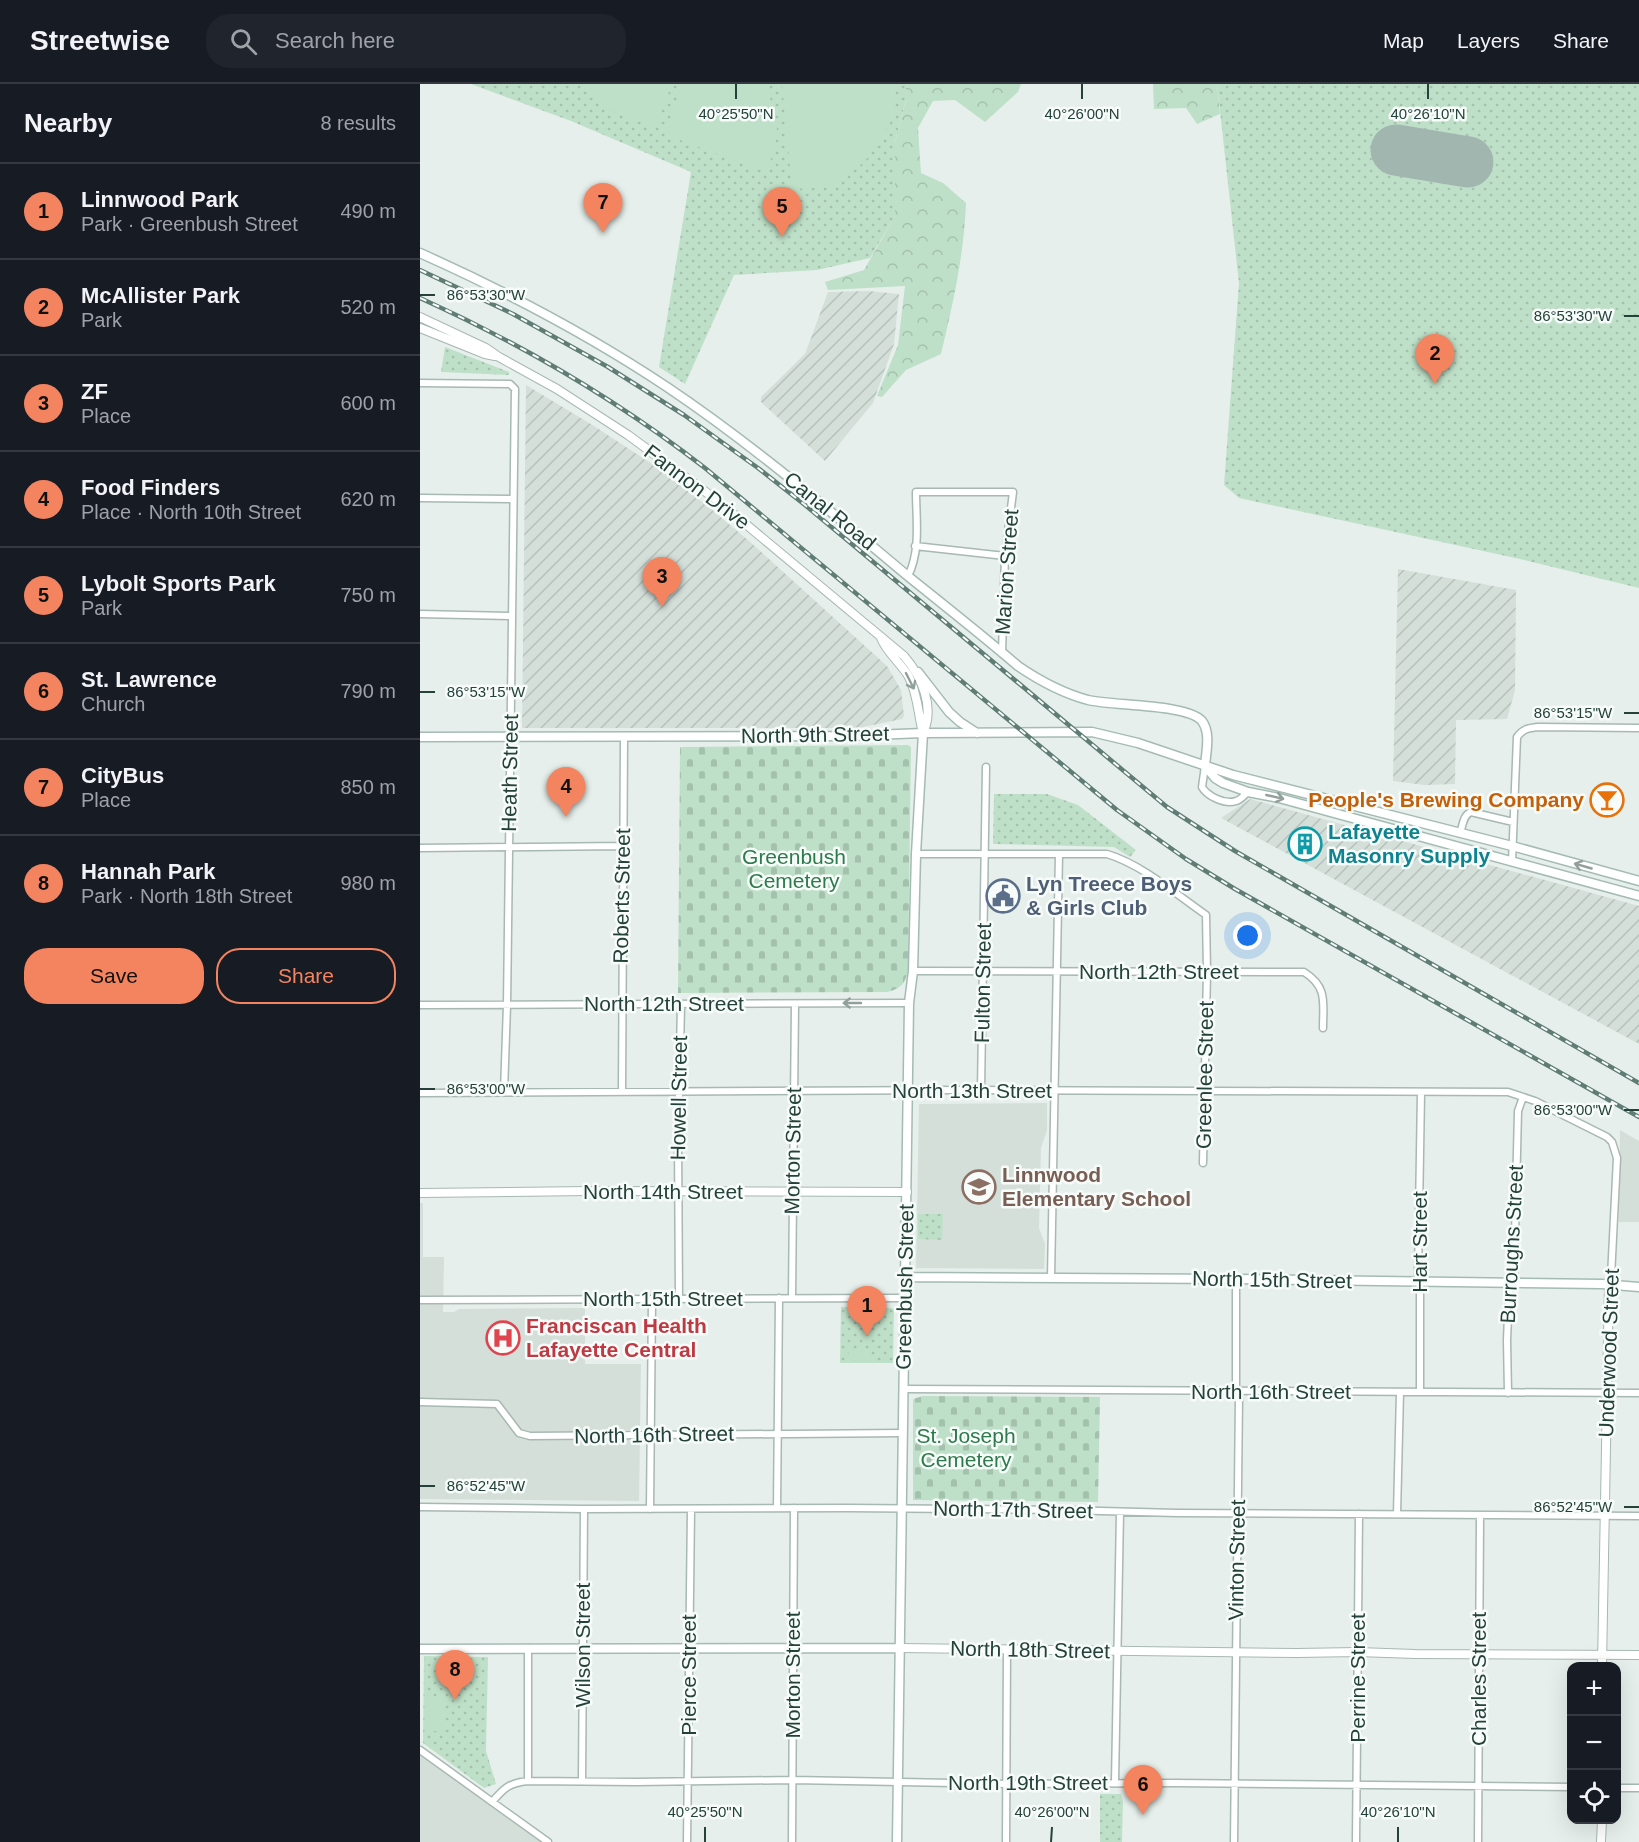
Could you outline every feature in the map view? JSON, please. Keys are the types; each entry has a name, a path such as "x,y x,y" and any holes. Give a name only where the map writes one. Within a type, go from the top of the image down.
{"main road":[{"name":"Canal Road","path":"420,253 529,306 667,387 739,438 1035,678 1068,694 1106,704 1192,714 1201,720 1206,728 1205,766"},
{"path":"918,672 949,712 977,733"},
{"name":"North 9th Street","path":"420,737 847,736 1092,732 1138,743 1233,775 1639,881"},
{"name":"Greenbush Street","path":"897,1842 909,1003 913,971 916,854 923,733"},
{"name":"North 9th Street","path":"1205,766 1215,778 1248,792 1279,798 1639,896"},
{"name":"North 15th Street","path":"906,1277 1609,1284 1639,1287"},
{"name":"North 18th Street","path":"420,1649 900,1648"}],"street":[{"name":"Fannon Drive","path":"420,317 486,348 557,389 628,435 709,494 890,643 918,672 926,695 928,713 928,722 923,733"},
{"name":"Fannon Drive","path":"420,328 485,354 500,357"},
{"name":"Heath Street","path":"420,383 510,384 515,389 504,1092"},
{"name":"Marion Street","path":"915,546 916,492 1013,492 1005,556 1002,652"},
{"path":"420,498 513,499"},
{"path":"908,576 913,567 915,546 1005,556"},
{"path":"420,614 512,616"},
{"name":"Fannon Drive","path":"880,637 885,648 895,657 914,687 923,733"},
{"path":"1512,862 1517,737 1521,732 1527,728 1538,727 1639,728"},
{"name":"Roberts Street","path":"622,1092 624,737"},
{"path":"1205,766 1202,787 1208,795 1230,802 1240,799 1248,792"},
{"name":"Fulton Street","path":"981,1091 986,767"},
{"path":"1460,833 1467,813 1471,812 1513,822"},
{"path":"420,848 622,846"},
{"path":"916,854 1059,854 1051,1278"},
{"name":"Greenlee Street","path":"1059,854 1107,854 1120,858 1206,915 1203,1163"},
{"name":"North 12th Street","path":"913,971 1304,972 1314,978 1321,988 1323,1028"},
{"name":"North 12th Street","path":"420,1005 909,1003"},
{"name":"Morton Street","path":"792,1298 795,1004"},
{"name":"Howell Street","path":"678,1299 678,1092 681,1005"},
{"name":"Hart Street","path":"1420,1392 1420,1282 1418,1274 1421,1092"},
{"name":"North 13th Street","path":"420,1093 1508,1092 1523,1097"},
{"name":"Burroughs Street","path":"1508,1393 1507,1340 1509,1293 1512,1284 1518,1111 1523,1097"},
{"name":"Underwood Street","path":"1523,1097 1572,1118 1607,1137 1612,1142 1617,1158 1609,1284 1602,1662"},
{"name":"North 14th Street","path":"420,1193 907,1192"},
{"name":"Vinton Street","path":"1234,1842 1239,1397 1237,1391 1236,1279"},
{"path":"777,1508 778,1298"},
{"name":"North 15th Street","path":"420,1300 905,1298"},
{"path":"650,1509 652,1299"},
{"name":"North 16th Street","path":"904,1389 1639,1393"},
{"path":"1397,1514 1400,1392"},
{"name":"North 16th Street","path":"420,1402 497,1404 519,1433 526,1436 903,1433"},
{"name":"North 17th Street","path":"420,1507 902,1508 1480,1517 1639,1516"},
{"name":"Morton Street","path":"792,1842 794,1508"},
{"name":"Wilson Street","path":"582,1781 584,1509"},
{"name":"Pierce Street","path":"687,1842 691,1509"},
{"path":"1115,1783 1120,1512"},
{"name":"Perrine Street","path":"1356,1842 1359,1514"},
{"name":"Charles Street","path":"1478,1842 1480,1517"},
{"path":"528,1648 528,1780"},
{"name":"North 18th Street","path":"900,1648 1639,1655"},
{"path":"1006,1842 1007,1649"},
{"path":"420,1750 548,1842"},
{"name":"North 19th Street","path":"492,1802 507,1786 528,1780 1567,1787"},
{"path":"1621,1788 1639,1788"},
{"path":"1601,1842 1602,1824"}],"shaded area":[{"path":"868,291 899,294 894,344 873,403 825,461 761,402 761,397 805,354 828,292"},
{"path":"526,385 655,466 749,541 887,666 901,690 904,716 902,719 858,728 522,728"},
{"path":"1398,569 1516,590 1515,690 1507,719 1456,720 1455,784 1425,785 1393,781"},
{"path":"1250,799 1639,906 1639,1044 1221,818"},
{"path":"1047,1103 1047,1130 1041,1148 1039,1228 1045,1244 1044,1269 916,1268 919,1104"},
{"path":"1620,1130 1639,1141 1639,1222 1619,1222"},
{"name":"Franciscan Health Lafayette Central","path":"420,1203 423,1203 423,1257 444,1257 443,1312 454,1312 459,1309 585,1308 585,1364 641,1364 639,1501 420,1499"},
{"path":"420,1750 548,1842 420,1842"}],"green space":[{"path":"471,84 906,84 906,99 895,142 895,216 870,258 817,270 734,275 685,384 659,367 691,172 571,121"},
{"path":"585,84 672,84 656,126 616,113 585,88"},
{"path":"683,84 767,84 777,129 774,151 766,172 669,136 666,129"},
{"path":"782,84 895,84 894,117 866,160 836,187 792,189"},
{"path":"906,84 1021,84 1018,92 985,122 955,100 933,101 918,128 921,173 943,183 966,203 963,242 954,298 941,354 906,370 882,397 877,396 898,345 905,286 828,290 825,282 864,270 895,216 895,142 906,99"},
{"path":"1153,84 1217,84 1220,114 1197,124 1186,108 1154,109"},
{"path":"1217,84 1639,84 1639,588 1520,559 1239,498 1224,485 1239,283"},
{"path":"445,347 509,372 509,375 441,372"},
{"name":"Greenbush Cemetery","path":"908,745 911,747 908,969 902,985 887,992 678,993 680,747"},
{"path":"994,794 1047,794 1078,805 1136,850 1130,857 1114,847 993,844"},
{"path":"918,1214 943,1214 942,1240 918,1239"},
{"path":"841,1307 892,1308 894,1310 893,1363 840,1363"},
{"path":"871,1349 871,1360 849,1360 848,1350"},
{"name":"St. Joseph Cemetery","path":"923,1396 1100,1397 1098,1502 913,1500 913,1399"},
{"path":"424,1656 488,1657 486,1751 496,1784 484,1788 423,1743"},
{"path":"427,1697 444,1697 443,1731 427,1731"},
{"path":"1100,1794 1121,1794 1123,1801 1122,1842 1100,1842"}],"runway":[{"path":"1396,150 1468,162"}],"railway":[{"path":"420,270 513,314 608,367 684,415 758,468 1167,807 1235,851 1639,1083"},
{"path":"420,298 532,354 603,396 672,443 1117,810 1186,859 1235,889 1639,1117"}],"place":[{"name":"CityBus","path":"603,233"},
{"name":"Lybolt Sports Park","path":"782,237"},
{"name":"McAllister Park","path":"1435,384"},
{"name":"ZF","path":"662,607"},
{"name":"People's Brewing Company","path":"1607,800"},
{"name":"Food Finders","path":"566,817"},
{"name":"Lafayette Masonry Supply","path":"1305,844"},
{"name":"Lyn Treece Boys & Girls Club","path":"1003,896"},
{"name":"Linnwood Elementary School","path":"979,1187"},
{"name":"Linnwood Park","path":"867,1336"},
{"name":"Franciscan Health Lafayette Central","path":"503,1338"},
{"name":"Hannah Park","path":"455,1700"},
{"name":"St. Lawrence","path":"1143,1815"}]}
